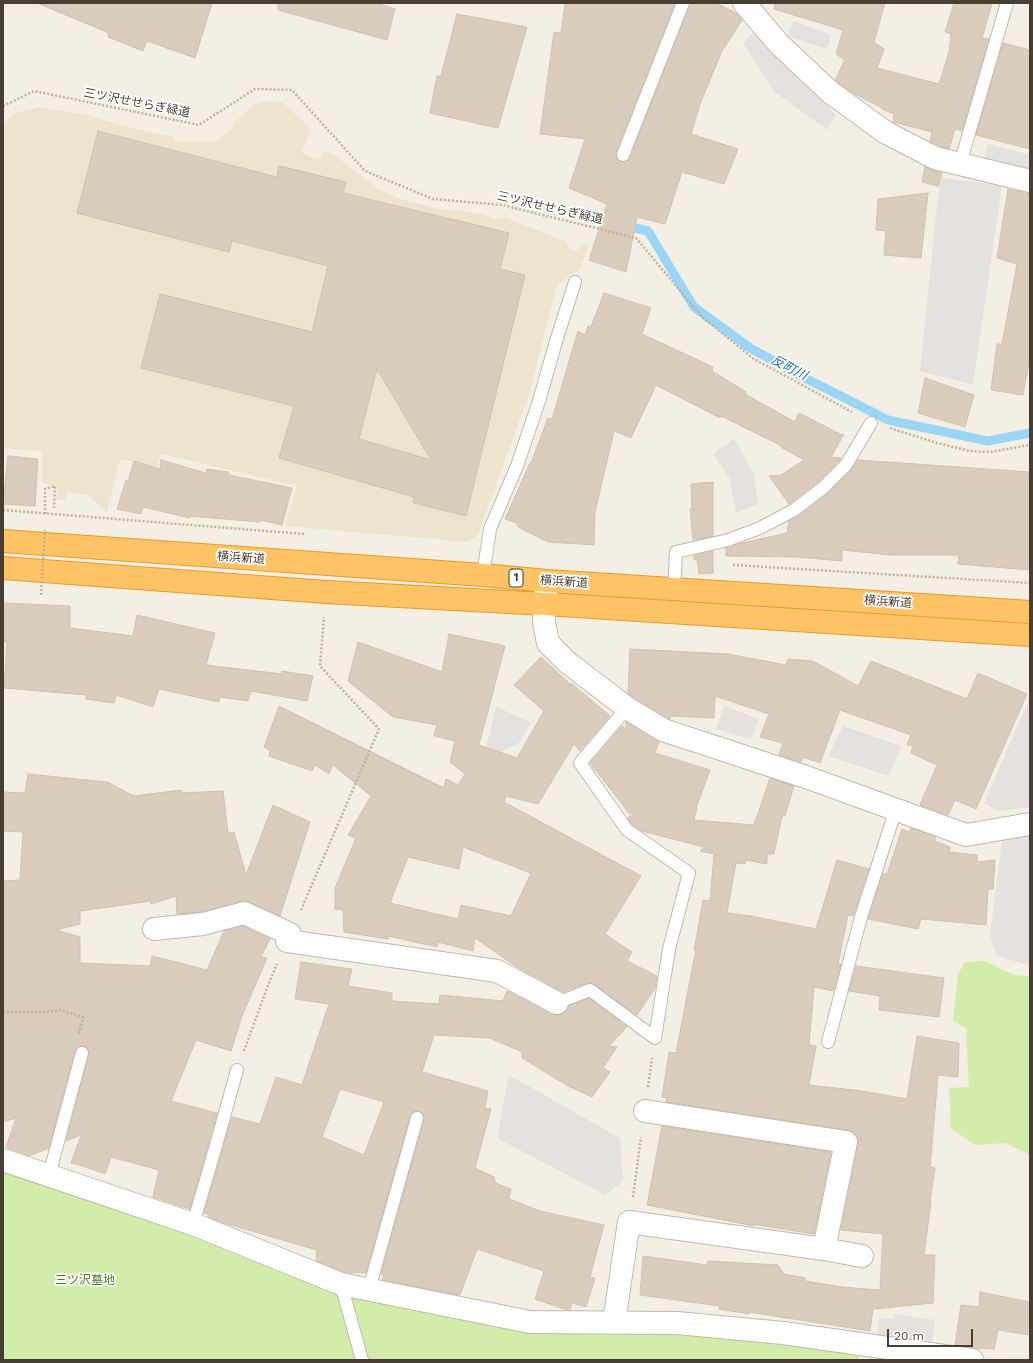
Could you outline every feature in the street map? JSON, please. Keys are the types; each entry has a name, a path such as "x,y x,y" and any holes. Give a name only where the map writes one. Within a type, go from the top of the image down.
{"highway":[{"name":"横浜新道","path":"3,541 483,575 547,581 1030,612"},
{"name":"横浜新道","path":"3,568 326,592 545,604 1030,635"}],"street":[{"path":"744,3 779,44 830,92 885,132 935,158 1030,181"},
{"path":"547,581 544,622 548,643 567,662 627,708 663,730 806,777 966,835 1030,824"},
{"path":"154,929 203,924 244,913 288,938 497,971 556,1003"},
{"path":"645,1111 846,1142 824,1249"},
{"path":"3,1160 193,1224 341,1284 530,1322 677,1323 783,1333 972,1360"},
{"path":"614,1322 629,1222 824,1249 862,1256"}],"lane":[{"path":"623,155 683,3"},
{"path":"960,164 1007,3"},
{"path":"483,575 490,529 520,459 540,401 557,338 575,282"},
{"path":"674,589 676,552 728,540 760,528 794,510 823,488 846,465 872,423"},
{"path":"556,1003 590,990 654,1038 669,949 689,873 627,830 580,763 627,708"},
{"path":"828,1042 861,917 896,809"},
{"path":"49,1175 82,1053"},
{"path":"193,1224 237,1070"},
{"path":"369,1289 417,1118"},
{"path":"341,1284 362,1360"}],"path":[{"name":"三ツ沢せせらぎ緑道","path":"3,106 34,91 199,124 255,89 292,90 365,171 433,199 502,205 636,238 703,318 754,359 872,423 937,443 970,451 990,452 1030,445"},
{"path":"45,518 45,489 55,486 54,508"},
{"path":"3,510 305,534"},
{"path":"41,595 45,526"},
{"path":"731,565 1030,583"},
{"path":"237,1070 267,988 379,729 320,666 326,592"},
{"path":"3,1012 46,1012 60,1010 83,1018"}],"shaded area":[{"path":"793,21 831,35 827,49 788,36"},
{"path":"754,31 836,115 827,130 774,91 743,43"},
{"path":"273,100 283,103 311,130 302,152 318,160 324,152 333,154 377,188 398,198 438,209 479,213 494,219 504,217 567,242 568,248 576,251 582,245 589,245 579,270 557,285 529,394 478,535 467,542 285,526 297,486 161,454 157,467 120,459 107,513 88,495 66,492 65,500 56,499 57,486 42,483 43,452 3,448 3,124 16,113 40,107 83,114 128,127 173,137 173,141 217,141 235,126 233,124 253,105"},
{"path":"988,144 1030,155 1030,170 985,158"},
{"path":"940,177 1002,186 973,385 920,371"},
{"path":"734,439 754,474 758,504 736,513 729,477 713,454"},
{"path":"1030,697 1030,807 998,811 984,803"},
{"path":"724,706 759,719 751,739 716,729"},
{"path":"496,707 531,722 519,743 501,752 486,748"},
{"path":"843,726 901,746 889,776 828,756"},
{"path":"1030,835 1030,966 996,955 990,935 1002,841"},
{"path":"509,1075 620,1138 623,1181 605,1195 497,1138"},
{"path":"895,1314 935,1320 932,1343 877,1337 879,1318 894,1319"}],"green space":[{"path":"985,961 1014,975 1030,976 1030,1155 1006,1143 975,1145 951,1128 949,1088 969,1087 966,1028 953,1021 958,974 965,962"},
{"name":"三ツ沢墓地","path":"3,1169 112,1204 338,1294 668,1328 859,1352 859,1360 3,1360"}],"building":[{"path":"37,3 212,3 195,58 147,41 143,51 108,37 109,33"},
{"path":"278,3 376,3 395,9 387,40 278,10"},
{"path":"565,3 675,3 616,152 617,159 620,162 627,161 630,158 690,3 716,3 736,13 742,20 722,51 700,104 691,134 738,149 724,184 682,172 665,224 637,217 626,272 589,260 607,204 569,188 585,139 540,134 554,32 561,33"},
{"path":"775,3 885,3 874,42 884,49 877,68 939,84 949,52 951,34 945,32 954,3 992,3 982,38 989,39 962,131 955,129 949,149 930,141 932,132 893,122 894,114 851,92 835,80 845,60 836,54 843,30 774,9"},
{"path":"457,14 527,27 498,128 430,113 437,76 441,76"},
{"path":"1003,43 1030,50 1030,149 976,135"},
{"path":"98,131 277,177 279,166 346,182 343,193 509,233 500,269 525,275 466,516 413,503 414,497 279,458 294,406 141,368 160,294 312,332 328,266 232,241 229,252 77,213","holes":["377,369 431,460 359,439"]},
{"path":"925,167 942,173 938,186 922,182"},
{"path":"1008,189 1030,194 1030,356 1023,395 991,390 997,344 1002,344 1017,264 997,258"},
{"path":"928,193 921,258 884,255 886,231 876,230 878,199"},
{"path":"604,293 651,308 642,334 713,367 712,371 746,392 745,394 795,422 799,413 842,435 844,434 831,457 841,458 840,460 818,482 789,504 769,476 781,475 804,460 781,447 782,446 721,416 720,418 656,385 631,438 614,431 595,512 594,545 548,542 518,527 517,523 505,519 531,463 548,418 552,419 578,331 585,335 588,326 591,327"},
{"path":"925,378 974,395 965,427 918,413"},
{"path":"8,456 38,459 35,506 3,504"},
{"path":"161,460 206,473 207,469 228,472 229,475 292,488 282,525 260,520 259,522 190,516 190,518 143,507 141,514 117,509 134,461 160,469"},
{"path":"858,460 1030,472 1030,570 958,564 959,555 890,555 842,550 842,561 797,557 726,556 726,548 787,533 789,521 799,516 828,493 851,470"},
{"path":"713,482 713,536 693,540 690,509 692,509 691,484"},
{"path":"713,551 713,573 699,574 697,559 694,560 694,556"},
{"path":"3,603 70,606 70,628 133,636 137,615 215,633 206,665 282,674 282,671 313,676 307,701 251,691 248,701 220,697 219,702 159,689 153,707 116,695 114,703 86,699 86,695 4,688 7,642 3,642"},
{"path":"449,634 505,646 479,745 517,758 544,711 514,685 541,657 571,685 571,683 610,716 580,751 574,744 538,804 506,796 504,802 641,876 605,934 632,952 627,961 657,976 655,988 637,1015 591,983 587,983 563,992 517,967 475,938 473,951 438,942 437,947 388,936 388,939 344,932 343,910 335,909 335,888 356,838 348,835 371,796 333,765 329,774 315,765 312,771 269,756 270,750 264,747 279,706 444,788 446,779 458,785 465,774 450,762 455,741 434,736 437,725 393,717 348,681 358,642 442,672","holes":["463,847 531,873 511,916 461,905 458,919 390,903 408,857 459,869"]},
{"path":"630,649 728,654 786,665 788,659 813,661 858,686 871,661 967,699 978,673 1027,694 976,809 955,800 948,815 920,805 937,765 911,753 913,746 907,745 911,735 840,710 820,763 803,757 801,762 779,755 783,743 760,737 769,714 715,696 714,718 671,716 670,719 634,698 628,693"},
{"path":"626,722 659,742 655,753 710,770 696,808 694,820 754,825 770,778 794,786 785,816 782,816 774,854 767,854 767,864 746,860 745,864 736,863 727,913 751,916 816,929 837,860 869,869 853,916 848,915 838,964 841,964 834,989 833,991 814,987 809,1045 816,1046 809,1085 862,1091 907,1099 917,1036 959,1043 958,1077 938,1075 930,1167 935,1168 924,1255 935,1255 933,1303 873,1309 870,1331 749,1312 749,1314 719,1309 720,1306 640,1295 643,1256 707,1265 708,1261 778,1265 784,1274 805,1278 805,1281 842,1287 880,1290 883,1234 841,1230 858,1145 858,1138 854,1132 666,1102 667,1098 662,1097 669,1052 676,1053 696,949 694,951 703,900 710,901 714,854 700,851 704,847 642,831 632,825 628,819 629,816 637,816 629,813 590,763 622,726 626,729"},
{"path":"28,774 107,782 134,796 181,790 181,793 223,791 228,833 234,832 246,875 273,805 310,822 280,916 249,902 241,901 201,912 177,914 176,896 151,904 151,901 80,911 80,924 56,930 80,937 80,963 150,966 152,956 207,970 224,931 243,926 270,939 261,957 267,958 242,1016 231,1051 196,1040 171,1101 217,1113 190,1209 153,1197 159,1170 111,1157 105,1174 71,1163 81,1135 66,1141 89,1055 89,1051 84,1046 80,1046 75,1051 49,1148 29,1156 6,1147 16,1118 3,1122 3,881 20,880 23,832 3,831 3,792 25,793"},
{"path":"911,828 936,837 934,841 950,847 949,852 977,855 977,862 995,860 993,889 988,889 986,925 921,919 918,929 868,919 883,873 887,874 902,829 909,832"},
{"path":"301,962 352,969 348,986 392,993 392,1001 439,1004 440,995 503,1001 507,991 551,1014 557,1015 564,1013 569,1006 589,998 627,1027 609,1046 617,1047 603,1068 610,1072 592,1097 568,1086 522,1058 522,1052 490,1038 434,1035 422,1072 488,1091 485,1108 491,1109 475,1168 494,1177 495,1183 511,1189 509,1199 540,1211 604,1225 590,1277 595,1278 586,1307 572,1303 570,1310 567,1310 535,1299 544,1271 477,1249 460,1295 382,1280 384,1275 381,1274 424,1120 423,1113 419,1111 412,1112 410,1116 366,1273 344,1272 316,1261 317,1250 224,1223 208,1217 209,1215 204,1213 232,1117 260,1124 276,1077 302,1085 329,1004 295,999","holes":["340,1089 384,1102 364,1155 322,1137"]},
{"path":"856,966 944,978 939,1017 879,1010 880,996 849,991"},
{"path":"662,1126 831,1152 814,1234 752,1224 754,1226 647,1205"},
{"path":"980,1292 1030,1302 1030,1335 998,1330 994,1349 955,1345 961,1305 979,1307"}],"waterway":[{"name":"反町川","path":"595,219 648,231 694,307 750,348 801,376 888,420 988,441 1030,433"}]}
